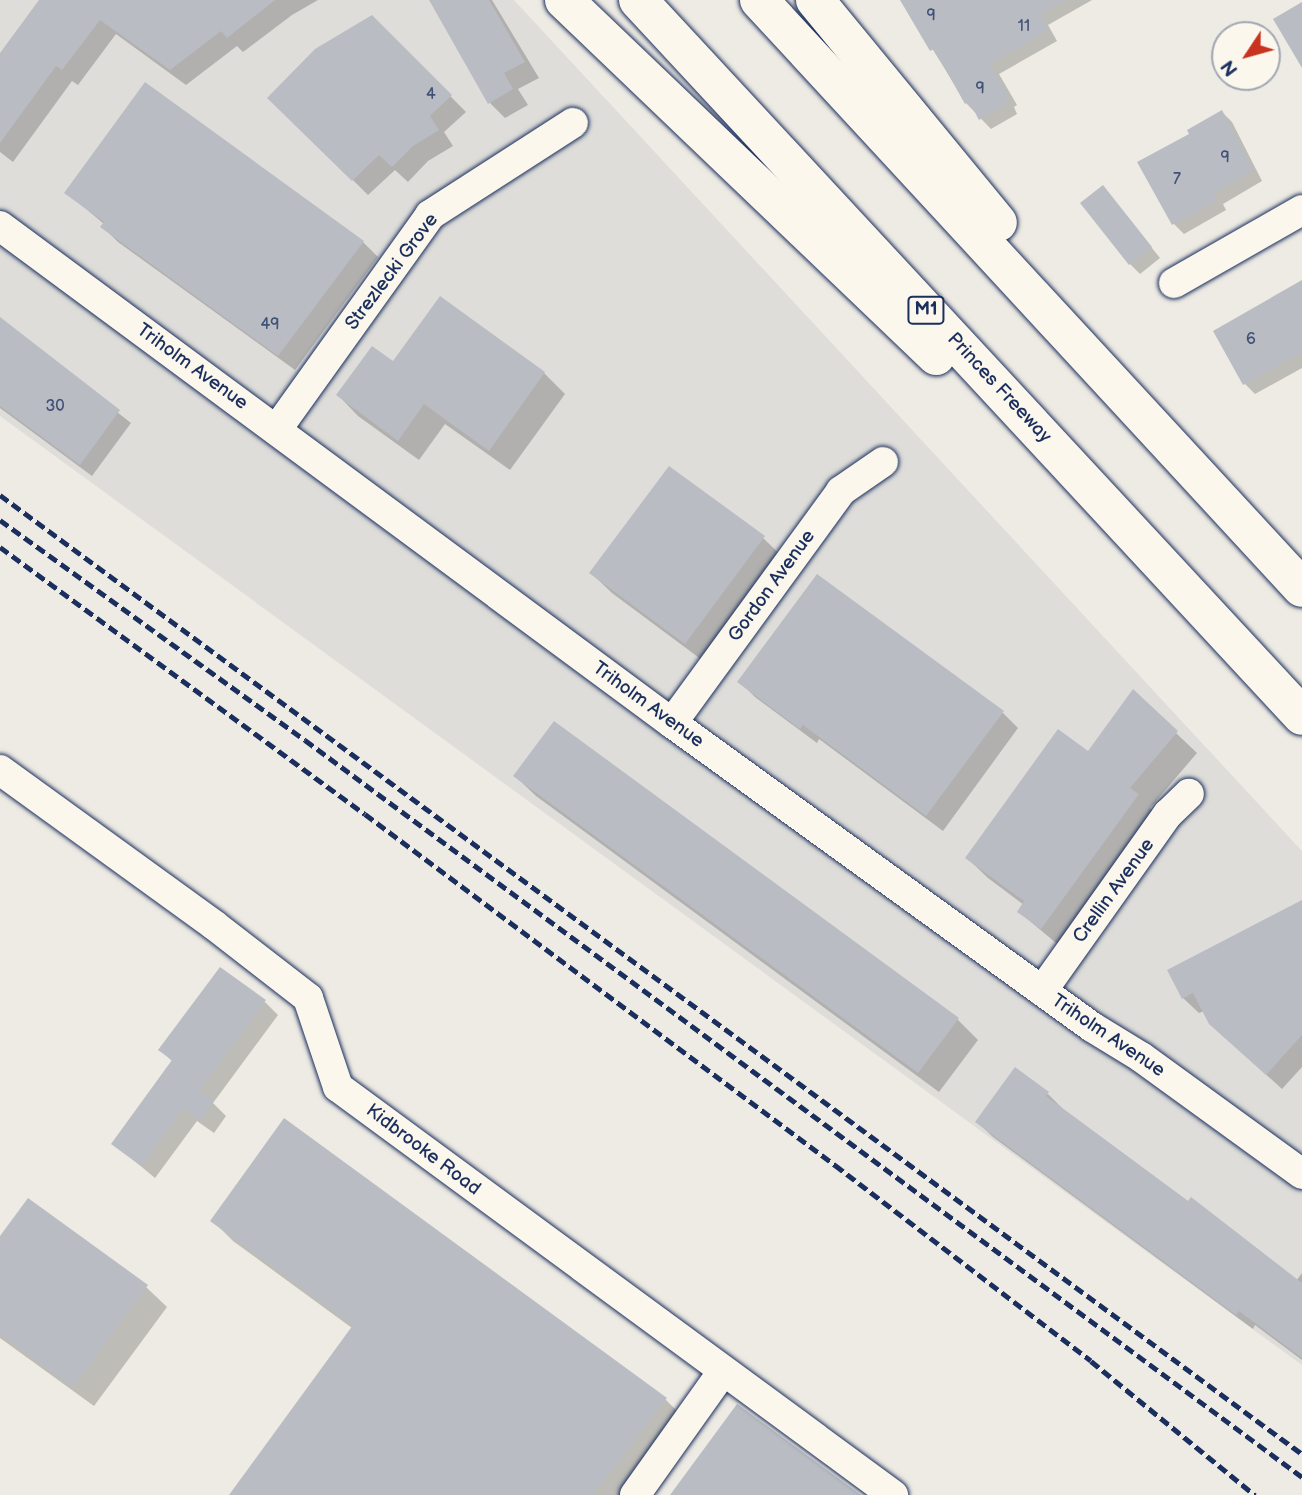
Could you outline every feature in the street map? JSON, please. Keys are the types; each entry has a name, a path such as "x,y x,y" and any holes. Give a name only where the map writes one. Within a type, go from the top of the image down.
{"highway":[{"path":"564,0 632,69 1214,620"},
{"name":"Princes Freeway","path":"638,0 1302,716"},
{"path":"759,0 1302,588"},
{"path":"815,0 954,167 1180,456"}],"street":[{"name":"Strezlecki Grove","path":"276,429 430,215 573,123"},
{"path":"1174,284 1302,210"},
{"name":"Triholm Avenue","path":"0,226 672,723 1042,991 1141,1057 1302,1174"},
{"name":"Gordon Avenue","path":"672,723 841,491 883,462"},
{"name":"Kidbrooke Road","path":"0,770 214,925 307,998 338,1087 893,1495"},
{"name":"Crellin Avenue","path":"1042,991 1168,814 1189,794"},
{"path":"635,1495 723,1371"}],"shaded area":[{"path":"0,0 514,0 1302,851 1302,1365 0,416"}],"building":[{"path":"39,0 275,0 227,38 221,31 170,70 100,20 62,70 56,66 0,143 0,53"},
{"path":"429,0 489,0 525,62 504,73 513,89 488,104"},
{"path":"900,0 1065,0 1040,15 1048,30 990,64 1008,95 1005,96 1009,103 979,120 969,101 965,104 934,49 930,51"},
{"path":"1302,2 1302,68 1281,33 1281,21 1273,19"},
{"path":"372,15 452,95 430,116 439,130 413,146 392,167 379,155 352,181 267,98 315,49"},
{"path":"145,82 364,241 278,356 100,227 104,222 64,193"},
{"path":"1222,110 1253,170 1214,193 1217,200 1172,225 1137,162 1189,134 1187,130"},
{"path":"1103,185 1152,247 1129,265 1080,203"},
{"path":"1302,280 1302,353 1243,385 1213,331"},
{"path":"440,296 545,372 489,451 424,404 398,441 336,395 372,346 393,361"},
{"path":"0,317 120,410 80,465 0,406"},
{"path":"669,466 765,536 685,644 589,573"},
{"path":"817,574 1004,711 926,816 803,725 800,729 737,682"},
{"path":"1133,689 1178,731 1130,788 1139,794 1041,929 1017,912 1024,901 965,858 1058,729 1088,751"},
{"path":"554,721 959,1018 918,1073 513,776"},
{"path":"1302,900 1302,1035 1266,1075 1209,1024 1193,993 1182,999 1167,970"},
{"path":"220,967 266,1000 199,1091 214,1101 200,1121 183,1109 141,1166 111,1144 172,1060 158,1050"},
{"path":"1015,1067 1049,1092 1046,1096 1188,1201 1191,1197 1302,1283 1302,1358 1239,1311 1236,1315 975,1122"},
{"path":"284,1118 667,1398 593,1495 229,1495 353,1325 210,1221"},
{"path":"28,1198 148,1285 73,1387 0,1334 0,1236"},
{"path":"737,1404 861,1495 670,1495"}],"railway":[{"path":"0,495 1302,1454"},
{"path":"0,520 305,740 1302,1477"},
{"path":"0,547 365,814 835,1165 1091,1361 1255,1495"}]}
